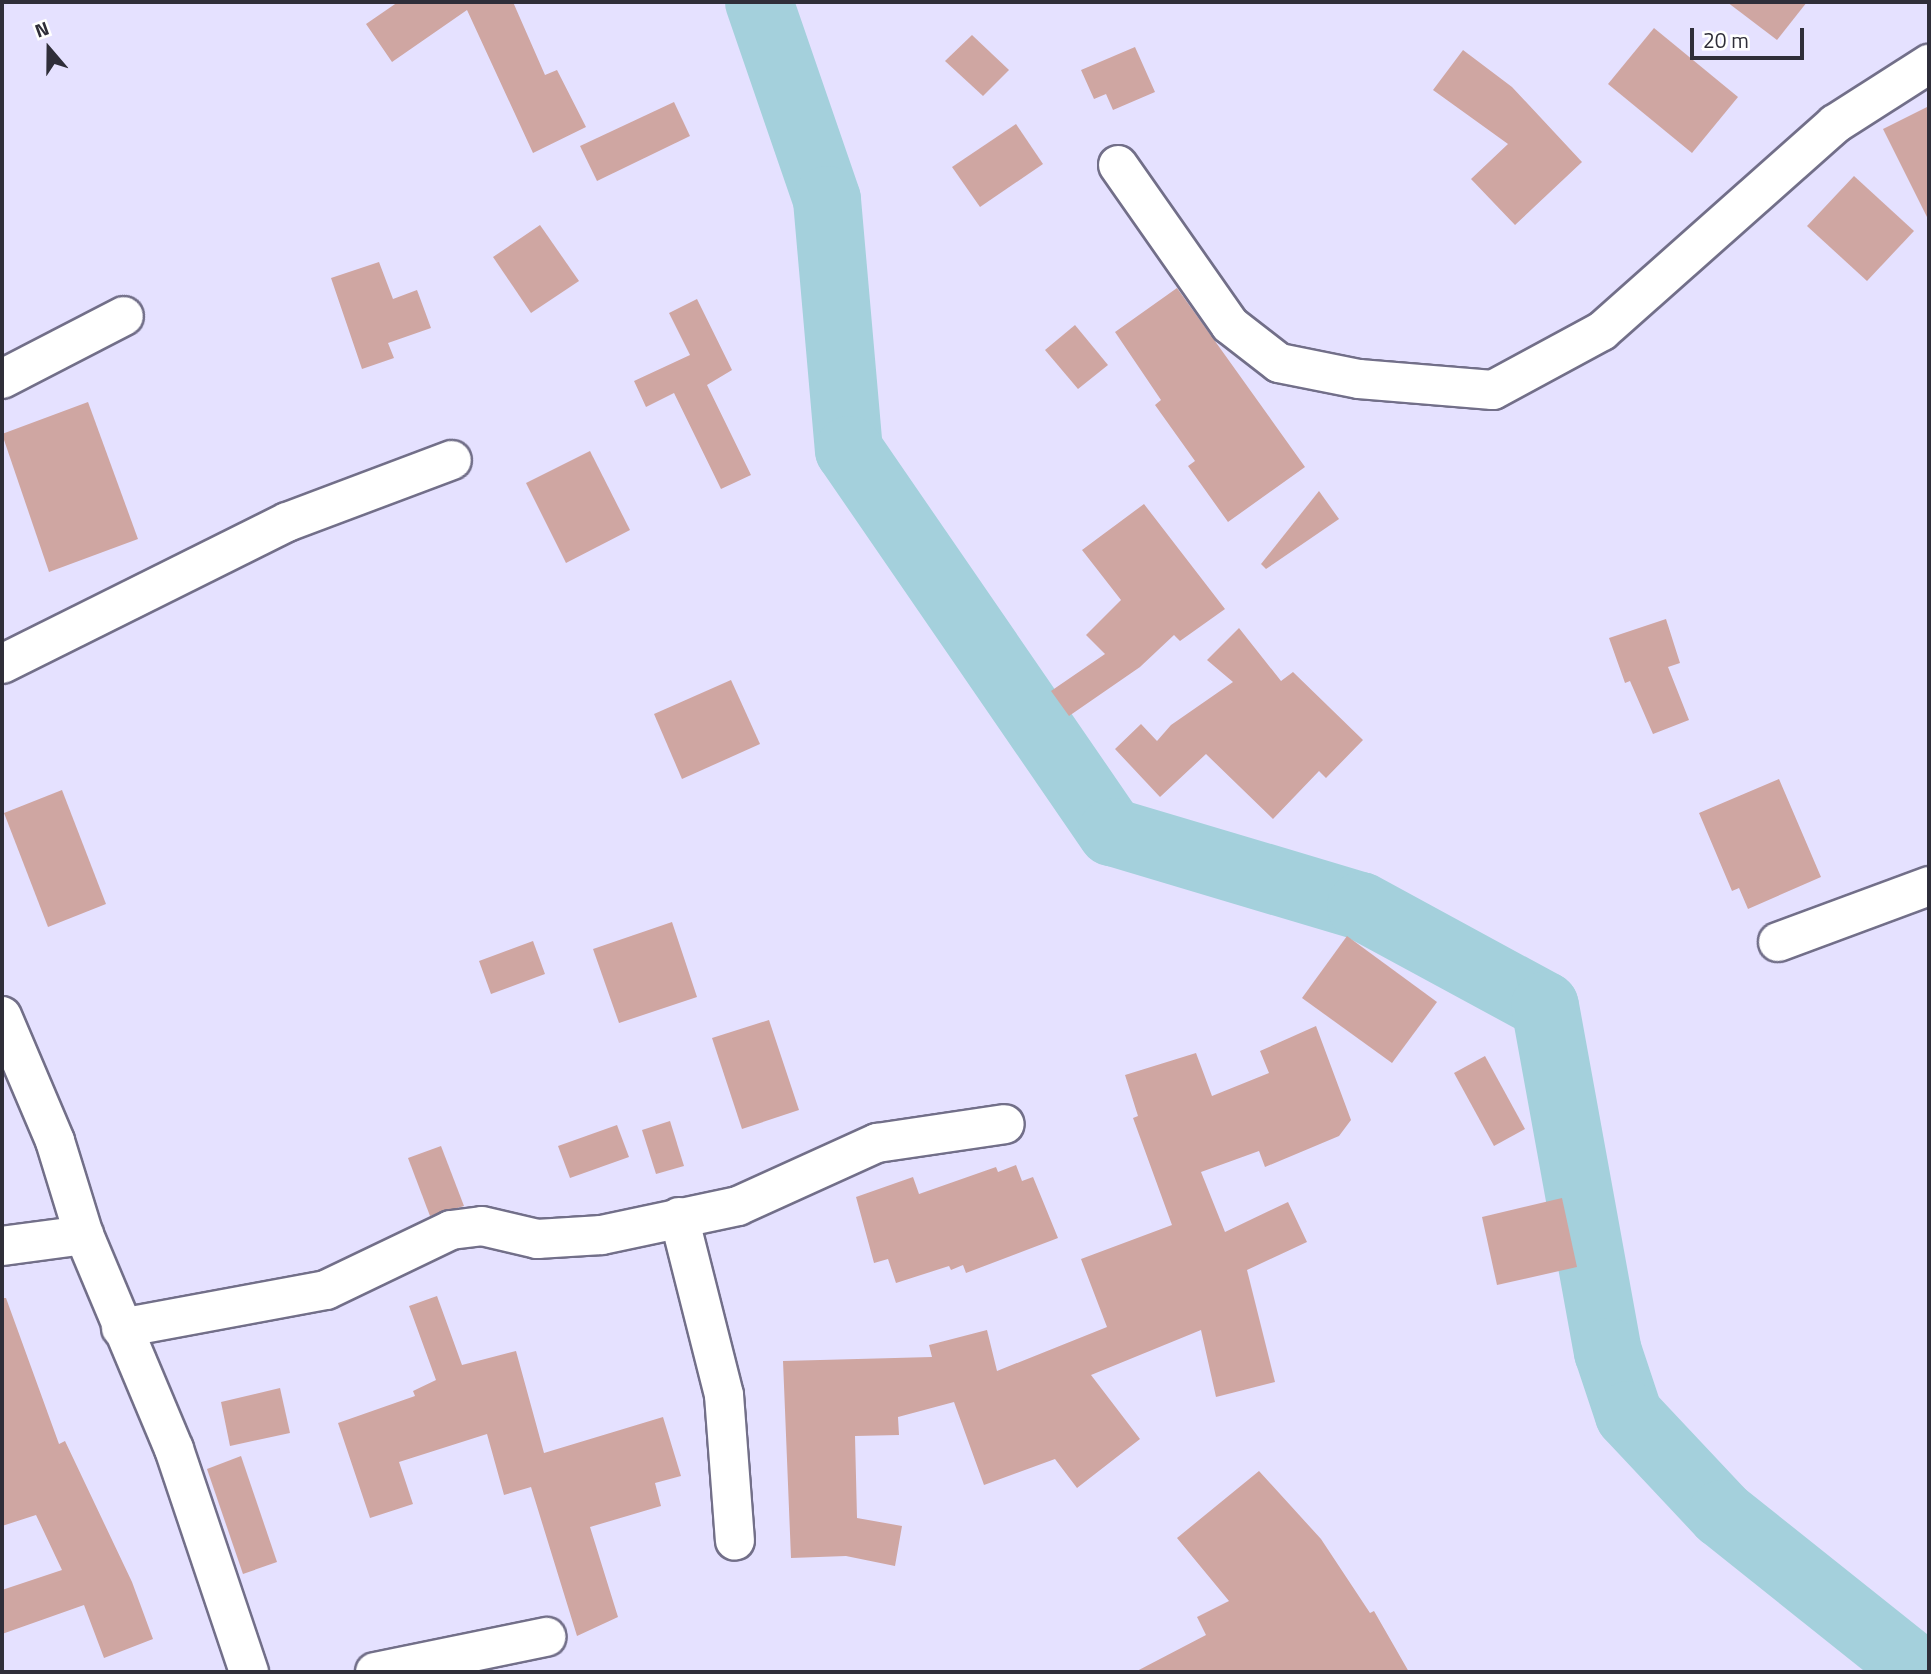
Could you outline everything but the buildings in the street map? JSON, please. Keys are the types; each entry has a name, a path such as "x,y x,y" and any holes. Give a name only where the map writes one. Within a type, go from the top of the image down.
{"street":[{"path":"1118,165 1230,325 1279,363 1359,379 1493,390 1602,331 1835,124 1929,64"},
{"path":"2,379 124,317"},
{"path":"2,664 287,522 452,460"},
{"path":"1778,942 1929,886"},
{"path":"2,1017 55,1141 84,1235 121,1328 174,1449 249,1672"},
{"path":"121,1328 326,1290 451,1230 482,1226 537,1239 602,1235 737,1206 877,1143 1005,1124"},
{"path":"679,1217 723,1395 735,1541"},
{"path":"2,1246 84,1235"},
{"path":"375,1672 546,1637"}],"waterway":[{"path":"759,2 827,200 849,450 1112,832 1361,906 1545,1006 1608,1352 1629,1415 1722,1514 1920,1672"}]}
